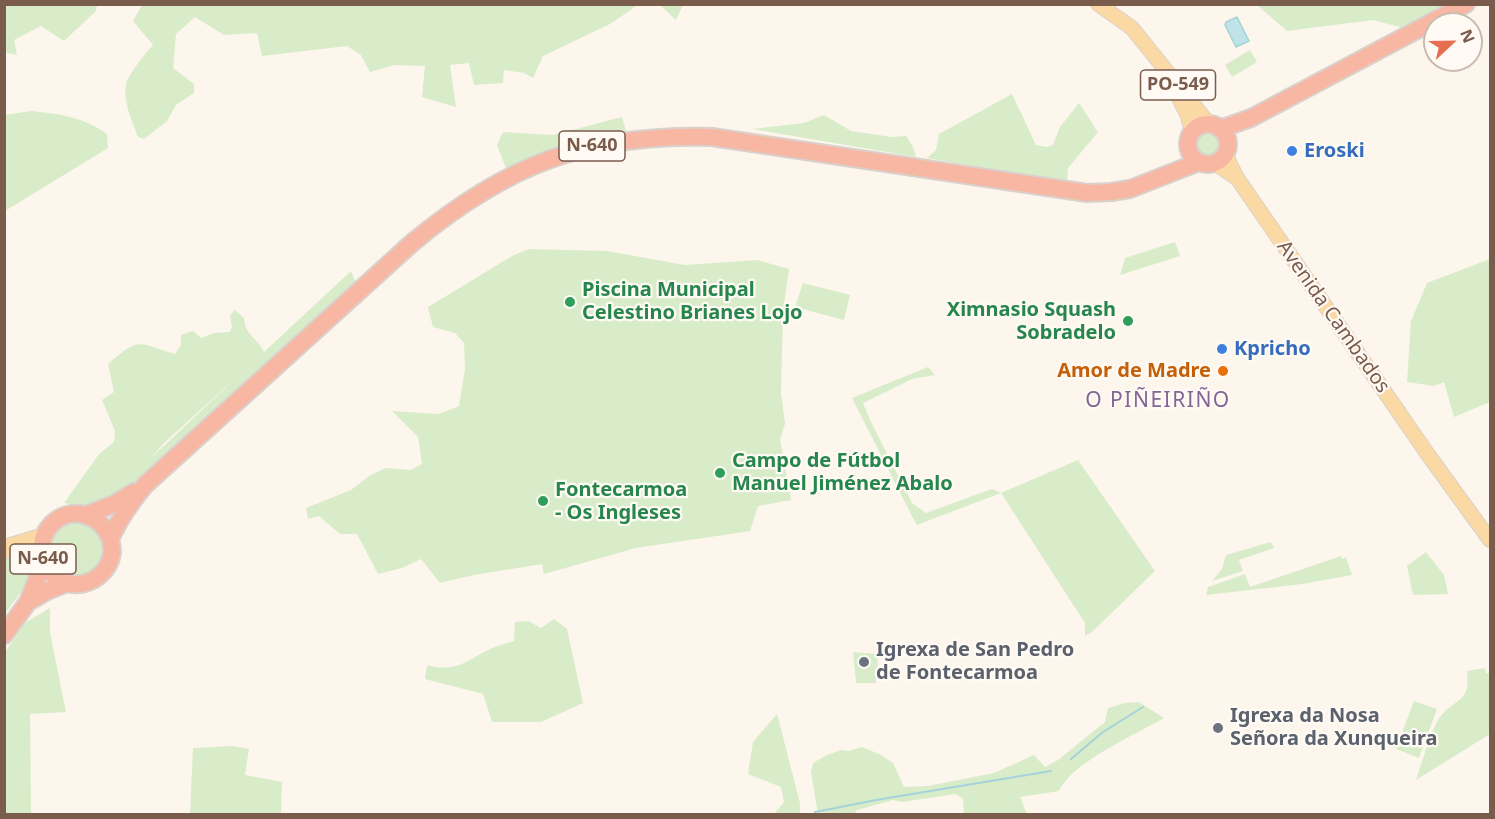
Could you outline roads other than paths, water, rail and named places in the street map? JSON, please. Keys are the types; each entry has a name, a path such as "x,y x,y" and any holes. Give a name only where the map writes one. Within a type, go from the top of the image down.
{"highway":[{"path":"1190,140 1192,156 1216,146 1251,118 1466,4"},
{"name":"N-640","path":"28,602 68,583 84,583 95,579 103,572 110,559 112,549 110,538 126,508 145,485 441,219 483,190 528,167 581,148 650,138 712,137 1088,193 1130,189 1151,181 1216,146 1198,127 1174,164 1151,181"},
{"name":"N-640","path":"68,583 53,575 43,560 41,548 44,535 52,524 63,516 86,515 114,504 145,485"},
{"path":"86,515 99,522 110,538"},
{"name":"N-640","path":"4,635 28,602 43,560"}],"main road":[{"name":"PO-549","path":"1101,7 1143,48 1184,105 1190,140"},
{"name":"PO-549","path":"1101,7 1132,28 1148,45 1216,146"},
{"name":"Avenida Cambados","path":"1216,146 1429,456 1491,540"},
{"path":"4,549 44,535"},
{"path":"4,549 25,551 43,560"}],"water":[{"path":"1237,17 1249,41 1236,47 1225,25 1226,22"}],"waterway":[{"path":"1071,759 1103,732 1143,707"},
{"path":"815,812 1051,771"}],"place":[{"name":"Eroski","path":"1292,151"},
{"name":"Piscina Municipal Celestino Brianes Lojo","path":"570,302"},
{"name":"Ximnasio Squash Sobradelo","path":"1128,321"},
{"name":"Kpricho","path":"1222,349"},
{"name":"Amor de Madre","path":"1223,371"},
{"name":"Campo de Fútbol Manuel Jiménez Abalo","path":"720,473"},
{"name":"Fontecarmoa - Os Ingleses","path":"543,501"},
{"name":"Igrexa de San Pedro de Fontecarmoa","path":"864,662"},
{"name":"Igrexa da Nosa Señora da Xunqueira","path":"1218,728"}],"district":[{"name":"O PIÑEIRIÑO","path":"1158,401"}]}
